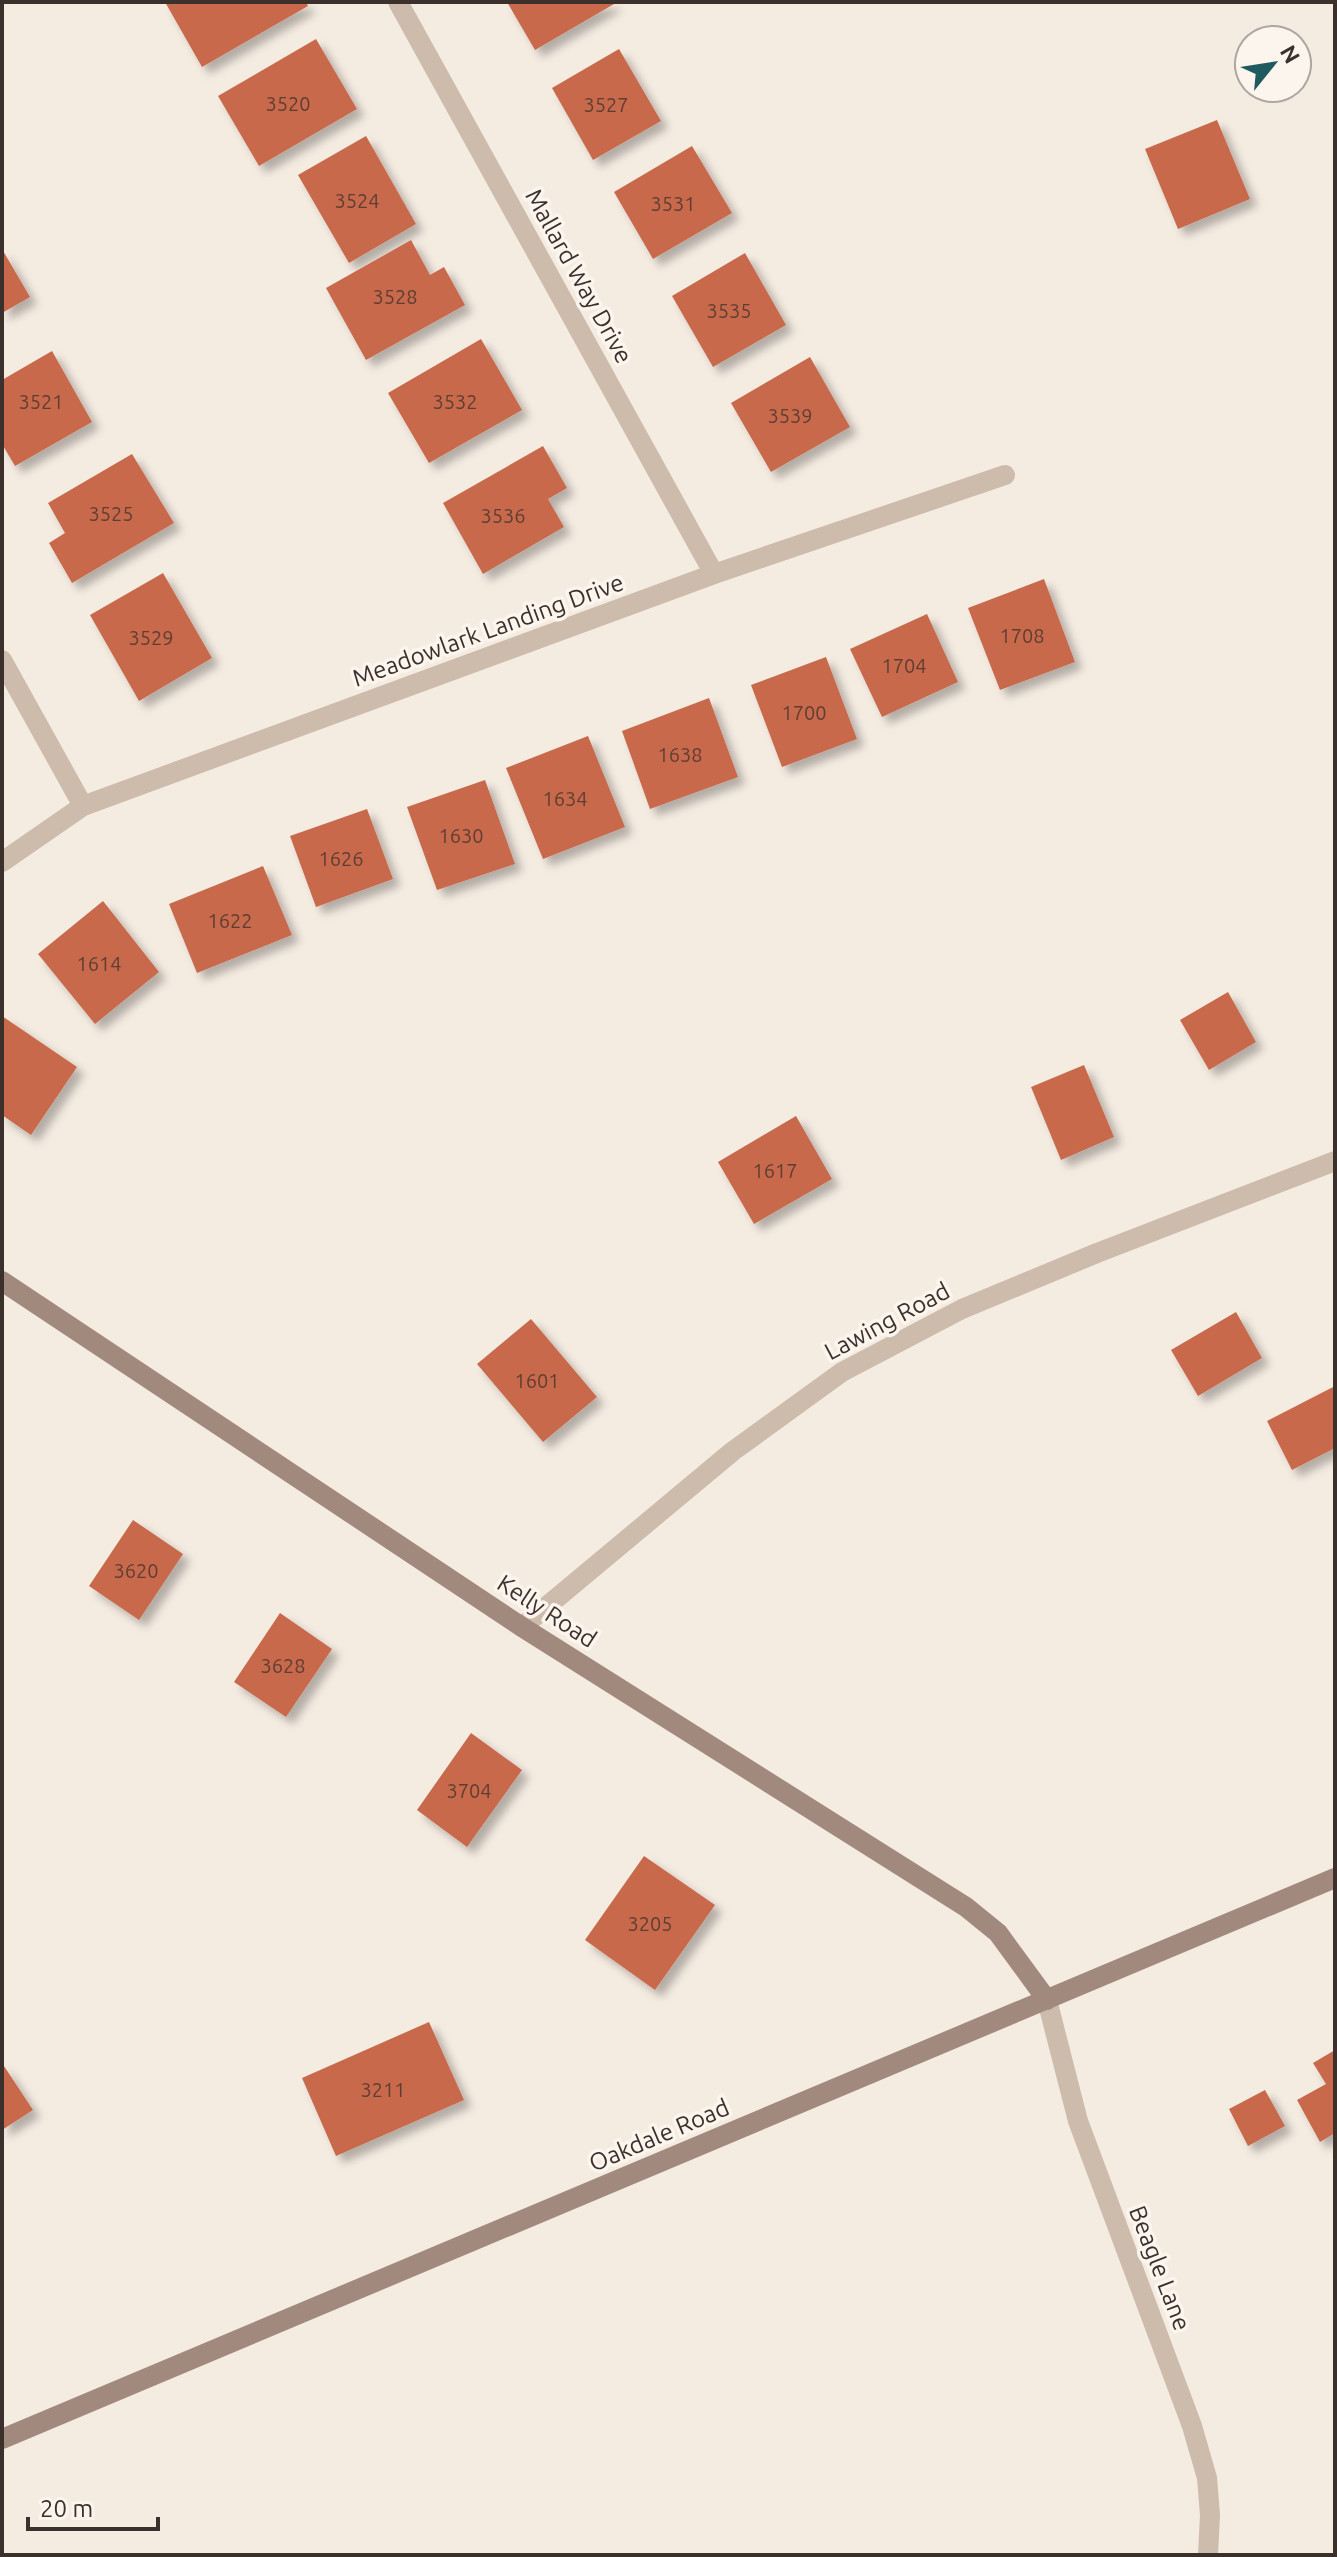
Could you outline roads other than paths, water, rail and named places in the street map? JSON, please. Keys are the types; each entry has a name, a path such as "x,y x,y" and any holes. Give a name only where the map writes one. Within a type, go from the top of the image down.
{"main road":[{"name":"Kelly Road","path":"2,1281 522,1627 966,1907 998,1933 1047,2000"},
{"name":"Oakdale Road","path":"2,2439 1335,1878"}],"street":[{"name":"Mallard Way Drive","path":"398,2 714,574"},
{"name":"Meadowlark Landing Drive","path":"2,862 83,806 714,574 1005,475"},
{"path":"2,660 83,806"},
{"name":"Lawing Road","path":"522,1627 733,1451 842,1372 962,1309 1335,1161"},
{"name":"Beagle Lane","path":"1047,2000 1078,2121 1192,2426 1207,2478 1210,2515 1208,2555"}]}
